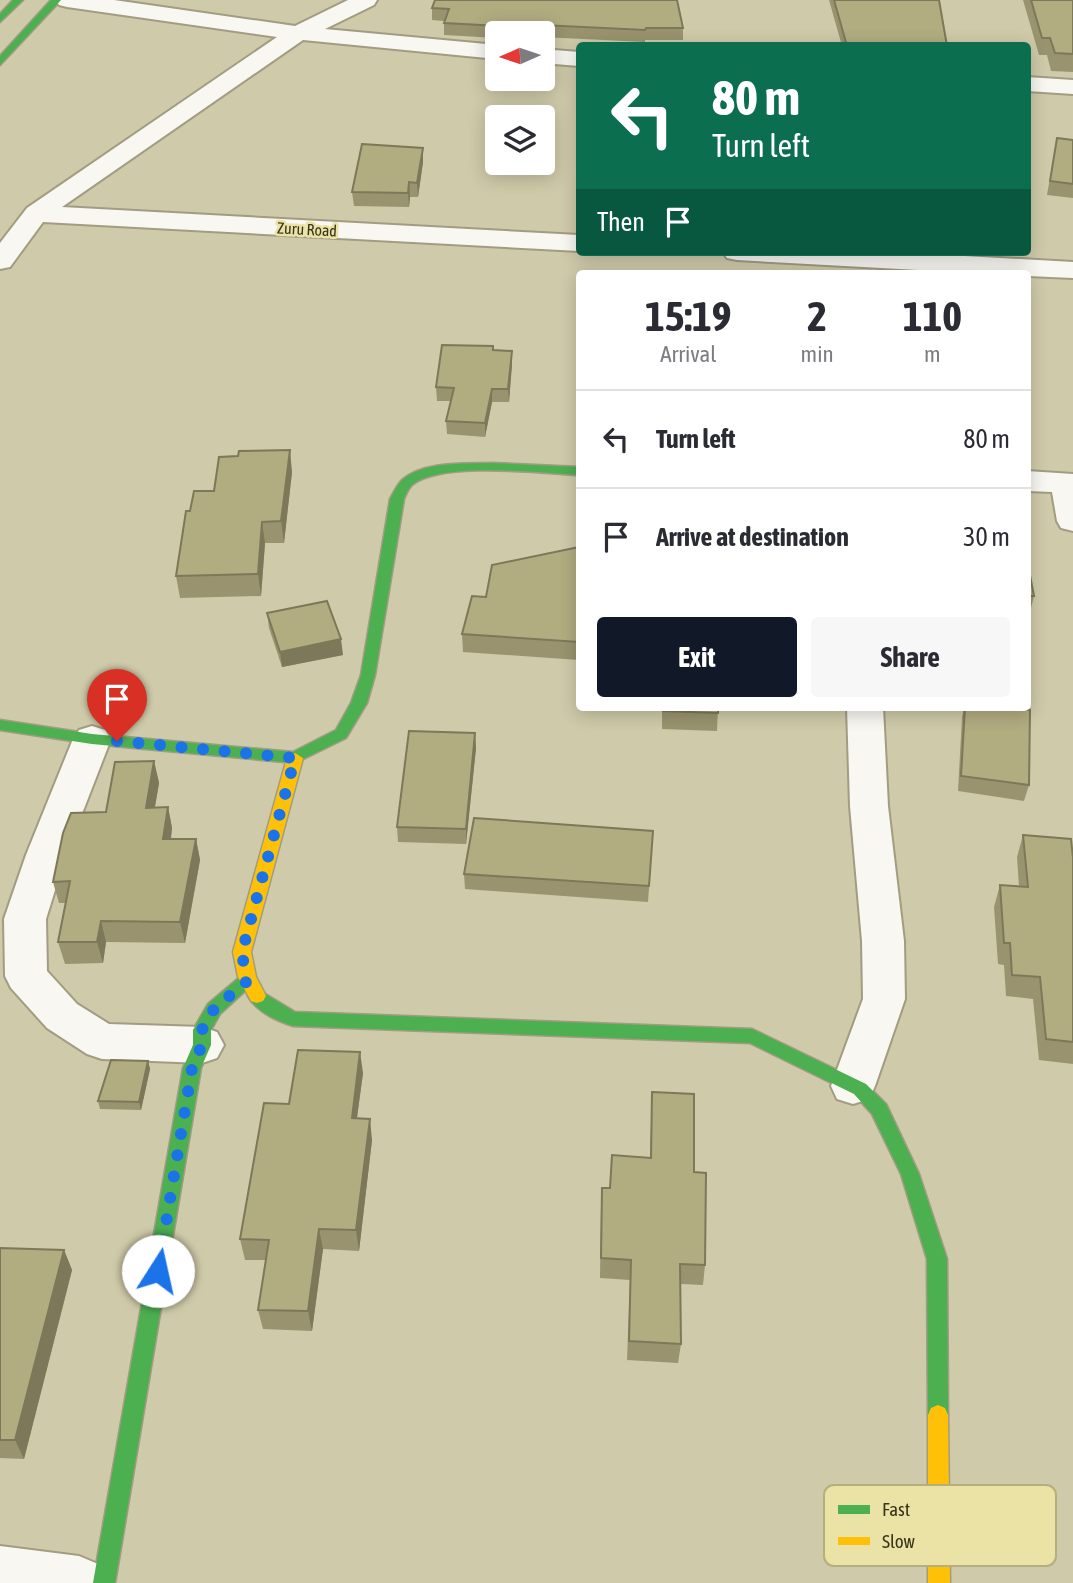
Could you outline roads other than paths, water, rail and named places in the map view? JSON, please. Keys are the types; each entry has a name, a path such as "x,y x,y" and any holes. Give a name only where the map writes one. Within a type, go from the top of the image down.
{"street":[{"path":"0,19 18,0"},
{"path":"0,261 36,214 298,33 366,0"},
{"path":"56,4 298,33 485,51"},
{"path":"56,4 270,53"},
{"path":"0,62 56,4"},
{"path":"555,57 576,59"},
{"path":"1031,84 1073,87"},
{"name":"Zuru Road","path":"36,214 576,243"},
{"path":"770,256 854,266 1073,270"},
{"path":"0,725 92,738 295,758 341,734 359,703 368,675 397,499 409,481 433,471 459,469 576,471"},
{"path":"1031,481 1070,484 1073,521"},
{"path":"853,1086 884,999 883,941 869,806 866,711"},
{"path":"92,738 46,855 25,919 26,976 62,1016 102,1041 202,1045"},
{"path":"295,758 242,952 246,982 264,1007 293,1019 752,1036 860,1089 879,1109 910,1174 937,1259 938,1485"},
{"path":"104,1583 192,1068 202,1045 202,1030 214,1009 246,982"},
{"path":"0,1573 79,1583"}]}
